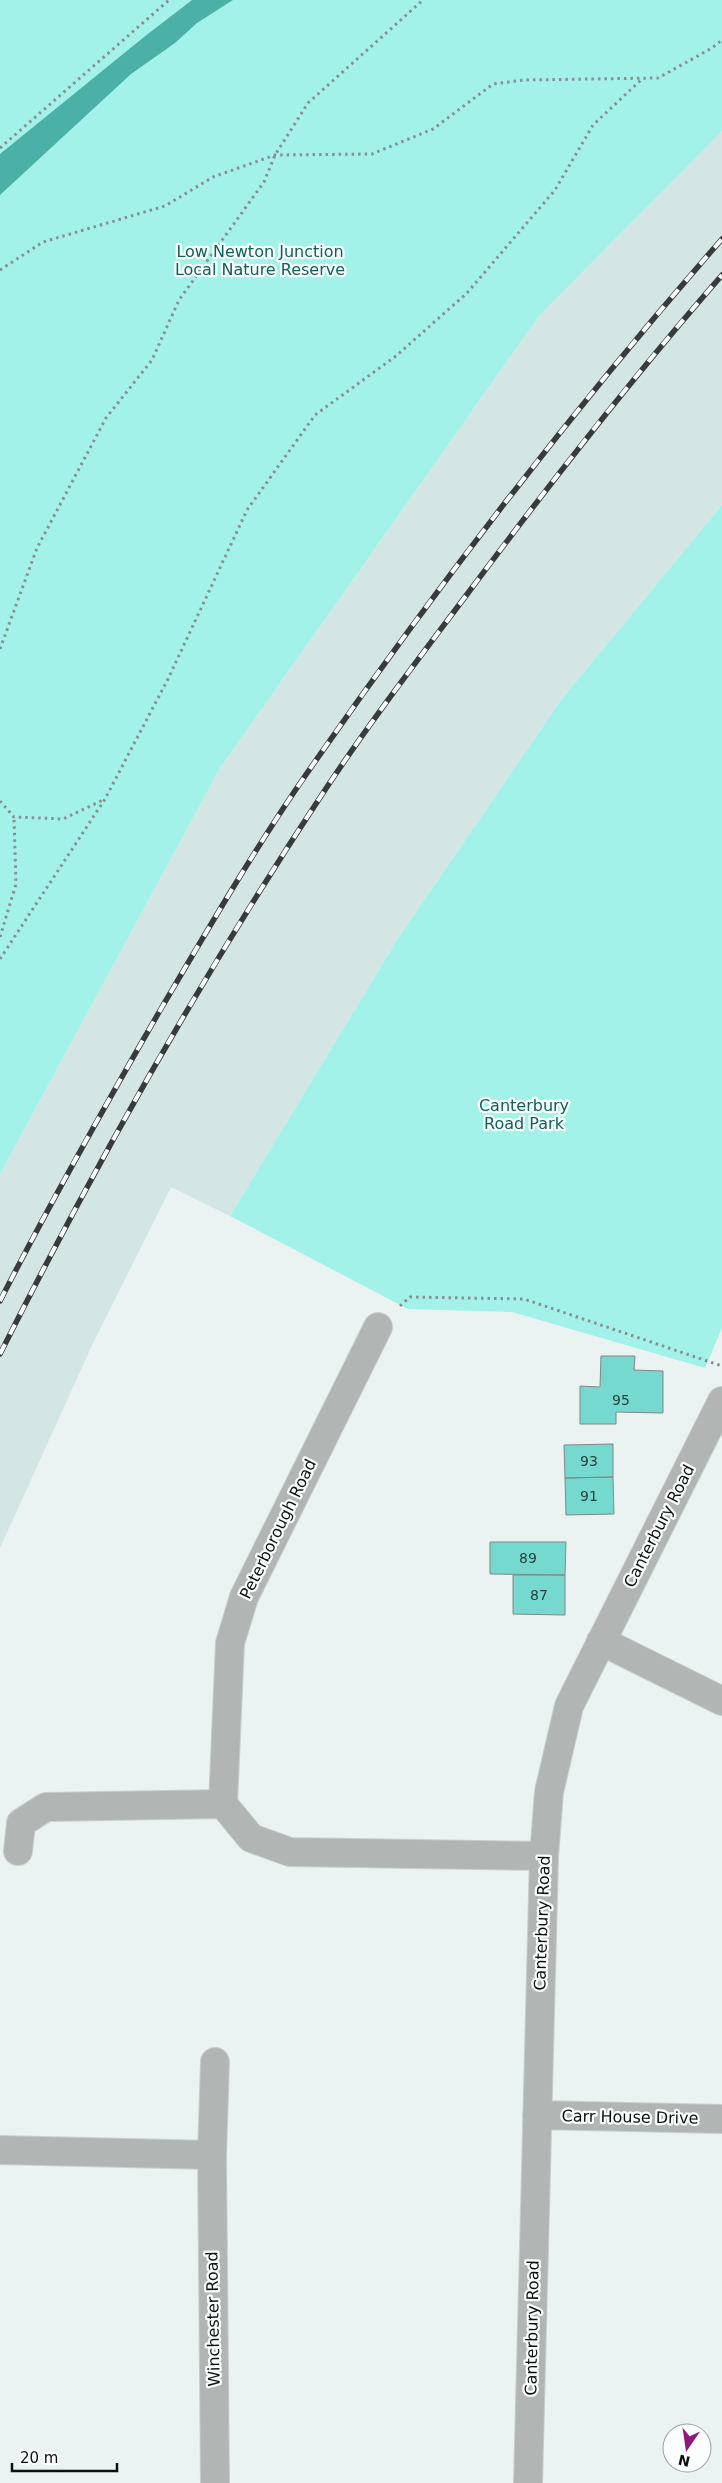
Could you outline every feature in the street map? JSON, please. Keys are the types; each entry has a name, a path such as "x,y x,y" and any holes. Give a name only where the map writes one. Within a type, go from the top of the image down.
{"street":[{"name":"Peterborough Road","path":"223,1804 230,1643 244,1597 378,1327"},
{"name":"Canterbury Road","path":"528,2483 544,1856 549,1792 569,1706 722,1401"},
{"path":"600,1641 722,1701"},
{"path":"18,1851 21,1823 46,1807 223,1804 251,1838 290,1852 544,1856"},
{"name":"Winchester Road","path":"215,2062 212,2155 215,2483"},
{"name":"Carr House Drive","path":"537,2115 722,2119"},
{"path":"0,2150 212,2155"}],"path":[{"path":"0,148 169,0"},
{"path":"0,649 37,548 106,418 152,360 178,300 264,182 275,155 308,103 423,0"},
{"path":"0,270 43,242 165,206 213,177 275,155 372,154 433,129 493,84 524,80 658,78 712,48 722,40"},
{"path":"0,959 105,799 168,680 247,510 315,415 396,356 467,293 555,190 593,125 642,78"},
{"path":"14,817 63,819 105,799"},
{"path":"0,801 14,817 16,884 0,938"},
{"path":"378,1327 410,1297 524,1299 722,1366"}],"shaded area":[{"path":"192,0 233,0 197,23 175,43 131,74 0,195 0,154"},
{"path":"722,131 722,505 561,700 397,940 230,1216 171,1187 94,1341 0,1548 0,1174 220,768 539,316"}],"green space":[{"name":"Low Newton Junction Local Nature Reserve","path":"0,0 722,0 722,131 539,316 220,768 0,1174"},
{"name":"Canterbury Road Park","path":"722,505 722,1328 705,1368 512,1312 408,1309 230,1216 397,940 561,700"}],"building":[{"path":"601,1356 635,1356 634,1370 663,1371 663,1413 616,1412 616,1424 580,1424 580,1386 600,1387"},
{"path":"613,1444 613,1477 565,1478 564,1445"},
{"path":"613,1477 614,1514 566,1515 565,1478"},
{"path":"490,1542 566,1542 565,1575 490,1574"},
{"path":"513,1575 565,1575 565,1615 513,1614"}],"railway":[{"path":"0,1301 79,1153 162,1007 249,861 305,776 454,569 506,501 612,368 722,239"},
{"path":"0,1354 113,1139 153,1069 236,929 323,793 392,694 527,515 622,394 722,275"}]}
